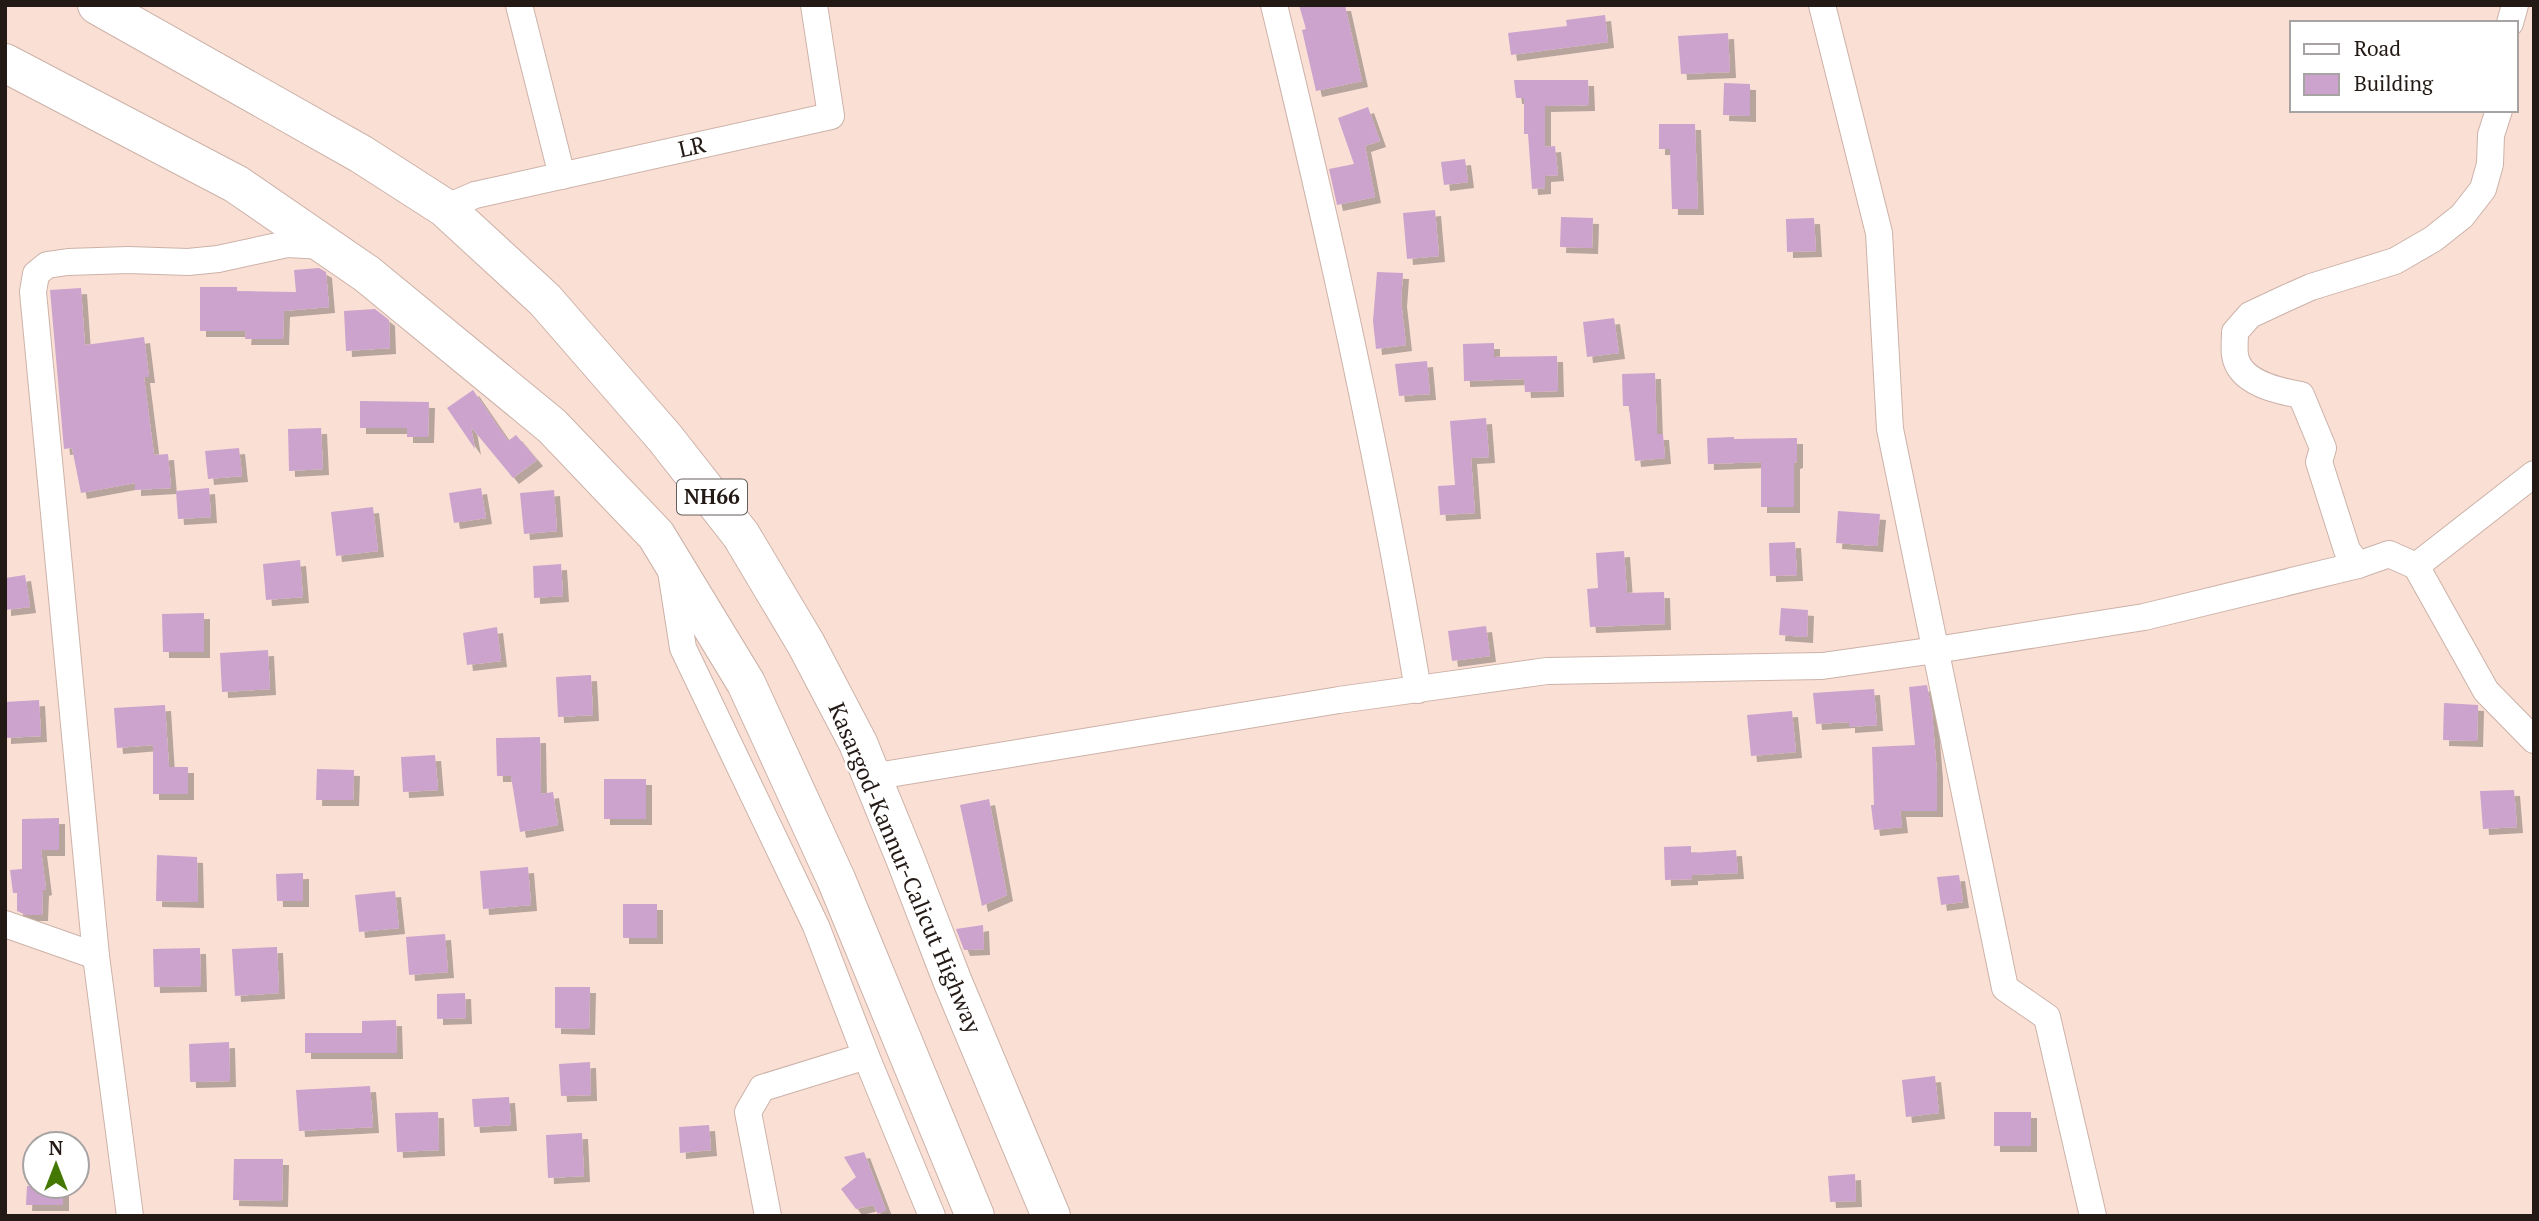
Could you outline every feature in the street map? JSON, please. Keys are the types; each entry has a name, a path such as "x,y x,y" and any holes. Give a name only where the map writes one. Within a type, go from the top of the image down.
{"highway":[{"name":"Kasargod-Kannur-Calicut Highway","path":"97,5 361,154 445,208 545,300 665,438 741,535 806,644 858,743 952,981 1051,1216"},
{"name":"NH66","path":"5,63 236,184 366,274 552,426 656,534 746,683 836,878 975,1216"}],"street":[{"path":"519,5 562,176"},
{"name":"LR","path":"445,208 475,195 831,116 814,5"},
{"path":"1274,5 1318,189 1391,534 1418,690"},
{"path":"1822,5 1879,233 1889,429 2005,988 2047,1017 2093,1216"},
{"path":"2358,565 2347,550 2319,463 2323,449 2301,396 2278,391 2249,378 2235,357 2235,332 2250,315 2311,287 2395,261 2433,239 2462,216 2483,189 2490,164 2491,135 2498,112"},
{"path":"130,1216 96,956 45,431 33,292 36,274 47,265 68,262 188,262 218,259 287,244 326,246"},
{"path":"2416,566 2534,474"},
{"path":"871,777 1339,700 1547,671 1822,666 1935,650 2144,617 2358,565 2389,554 2416,566 2487,691 2534,740"},
{"path":"669,555 683,648 816,926 932,1216"},
{"path":"5,924 96,956"},
{"path":"768,1216 748,1112 762,1088 866,1056"}],"building":[{"path":"1299,5 1345,5 1362,81 1316,91 1302,30 1306,29"},
{"path":"1605,15 1608,42 1511,55 1508,33 1567,26 1566,20"},
{"path":"1728,33 1730,72 1681,74 1678,36"},
{"path":"1514,80 1588,80 1589,105 1545,106 1545,147 1555,146 1558,175 1545,176 1545,188 1532,189 1528,134 1524,134 1524,98 1516,98"},
{"path":"1724,83 1750,84 1750,116 1723,115"},
{"path":"1368,107 1380,141 1365,146 1375,197 1337,205 1329,169 1354,164 1338,118"},
{"path":"1659,124 1695,124 1698,209 1672,209 1670,149 1659,149"},
{"path":"1465,159 1468,182 1444,185 1441,162"},
{"path":"1435,210 1439,256 1407,259 1403,213"},
{"path":"1561,217 1593,218 1592,248 1560,247"},
{"path":"1814,218 1816,251 1787,252 1786,219"},
{"path":"319,268 326,272 329,307 284,311 283,339 245,339 246,331 200,331 200,287 296,292 294,270"},
{"path":"1377,272 1403,273 1401,301 1406,345 1376,349 1373,321"},
{"path":"81,288 85,345 144,337 149,377 144,377 154,455 168,454 171,488 135,490 135,483 81,493 72,448 64,449 50,290"},
{"path":"375,309 389,320 390,348 346,351 344,311"},
{"path":"1614,318 1619,353 1587,357 1583,322"},
{"path":"1494,343 1494,357 1557,356 1558,391 1525,392 1524,379 1464,381 1463,344"},
{"path":"1427,361 1430,394 1399,396 1395,364"},
{"path":"1655,373 1657,434 1663,434 1665,458 1635,461 1629,406 1623,406 1622,374"},
{"path":"473,390 508,441 516,435 537,460 513,478 471,427 475,449 447,408"},
{"path":"360,401 429,402 428,437 407,437 407,428 360,428"},
{"path":"1486,418 1489,457 1471,458 1475,513 1440,515 1438,486 1455,485 1450,421"},
{"path":"321,428 323,469 289,471 288,429"},
{"path":"1707,438 1797,438 1794,507 1761,507 1761,462 1708,464"},
{"path":"239,448 242,476 208,479 205,451"},
{"path":"209,488 211,517 178,519 176,491"},
{"path":"481,488 486,518 454,523 449,493"},
{"path":"554,490 557,531 524,534 520,493"},
{"path":"373,507 378,551 336,556 331,512"},
{"path":"1838,511 1880,514 1877,546 1836,543"},
{"path":"1795,542 1797,575 1770,576 1769,543"},
{"path":"1624,551 1627,593 1664,592 1665,624 1590,627 1587,589 1598,588 1596,553"},
{"path":"300,560 303,597 266,600 263,564"},
{"path":"561,564 563,596 534,598 533,566"},
{"path":"25,575 30,607 5,610 5,578"},
{"path":"1781,608 1808,610 1807,637 1779,635"},
{"path":"204,613 204,652 163,652 162,614"},
{"path":"1486,626 1490,656 1452,661 1448,631"},
{"path":"497,627 501,661 467,665 463,633"},
{"path":"268,650 270,689 222,692 220,653"},
{"path":"591,675 593,715 558,717 556,677"},
{"path":"1927,685 1937,773 1937,811 1900,811 1902,827 1874,830 1871,805 1874,805 1872,747 1915,745 1909,687"},
{"path":"1874,689 1877,725 1849,727 1849,722 1816,724 1813,693"},
{"path":"39,700 41,736 5,738 5,702"},
{"path":"2444,703 2478,705 2477,741 2443,740"},
{"path":"165,705 169,767 188,767 188,794 153,794 153,745 117,748 114,708"},
{"path":"1792,711 1796,752 1751,756 1747,715"},
{"path":"540,737 541,794 553,792 558,825 520,832 511,776 497,776 496,738"},
{"path":"435,755 438,790 403,792 401,757"},
{"path":"317,769 354,770 353,800 316,800"},
{"path":"604,779 646,779 646,819 604,819"},
{"path":"2514,790 2517,827 2483,829 2480,791"},
{"path":"989,799 1007,895 982,906 960,805"},
{"path":"59,818 59,850 41,850 46,889 43,890 42,915 26,915 17,911 17,893 13,893 10,870 22,869 22,819"},
{"path":"1691,846 1691,853 1736,850 1738,873 1692,875 1692,879 1665,880 1664,847"},
{"path":"157,855 197,857 198,902 156,901"},
{"path":"528,867 531,905 483,909 480,871"},
{"path":"303,873 303,901 277,901 276,874"},
{"path":"1959,875 1963,902 1941,905 1937,877"},
{"path":"395,891 399,928 359,932 355,895"},
{"path":"623,904 657,904 657,938 623,938"},
{"path":"983,925 984,949 964,950 956,929"},
{"path":"445,934 448,972 409,975 406,937"},
{"path":"277,947 279,993 235,996 232,949"},
{"path":"200,948 201,986 154,987 153,949"},
{"path":"555,987 590,987 589,1029 555,1028"},
{"path":"465,993 466,1018 437,1019 437,994"},
{"path":"396,1020 397,1053 305,1053 305,1033 362,1033 362,1021"},
{"path":"229,1042 230,1081 190,1082 189,1044"},
{"path":"590,1062 591,1095 561,1096 559,1064"},
{"path":"1935,1076 1939,1113 1906,1117 1902,1080"},
{"path":"370,1086 373,1127 299,1131 296,1090"},
{"path":"509,1097 511,1125 474,1127 472,1099"},
{"path":"438,1112 439,1150 397,1152 395,1113"},
{"path":"1994,1112 2031,1112 2031,1146 1994,1146"},
{"path":"709,1125 711,1150 680,1153 679,1127"},
{"path":"582,1133 584,1176 548,1178 546,1135"},
{"path":"864,1152 886,1210 878,1214 873,1205 856,1209 841,1189 856,1177 844,1157"},
{"path":"234,1159 283,1159 282,1201 233,1200"},
{"path":"1855,1174 1856,1201 1830,1202 1828,1176"},
{"path":"26,1200 63,1200 63,1205 26,1205"}]}
